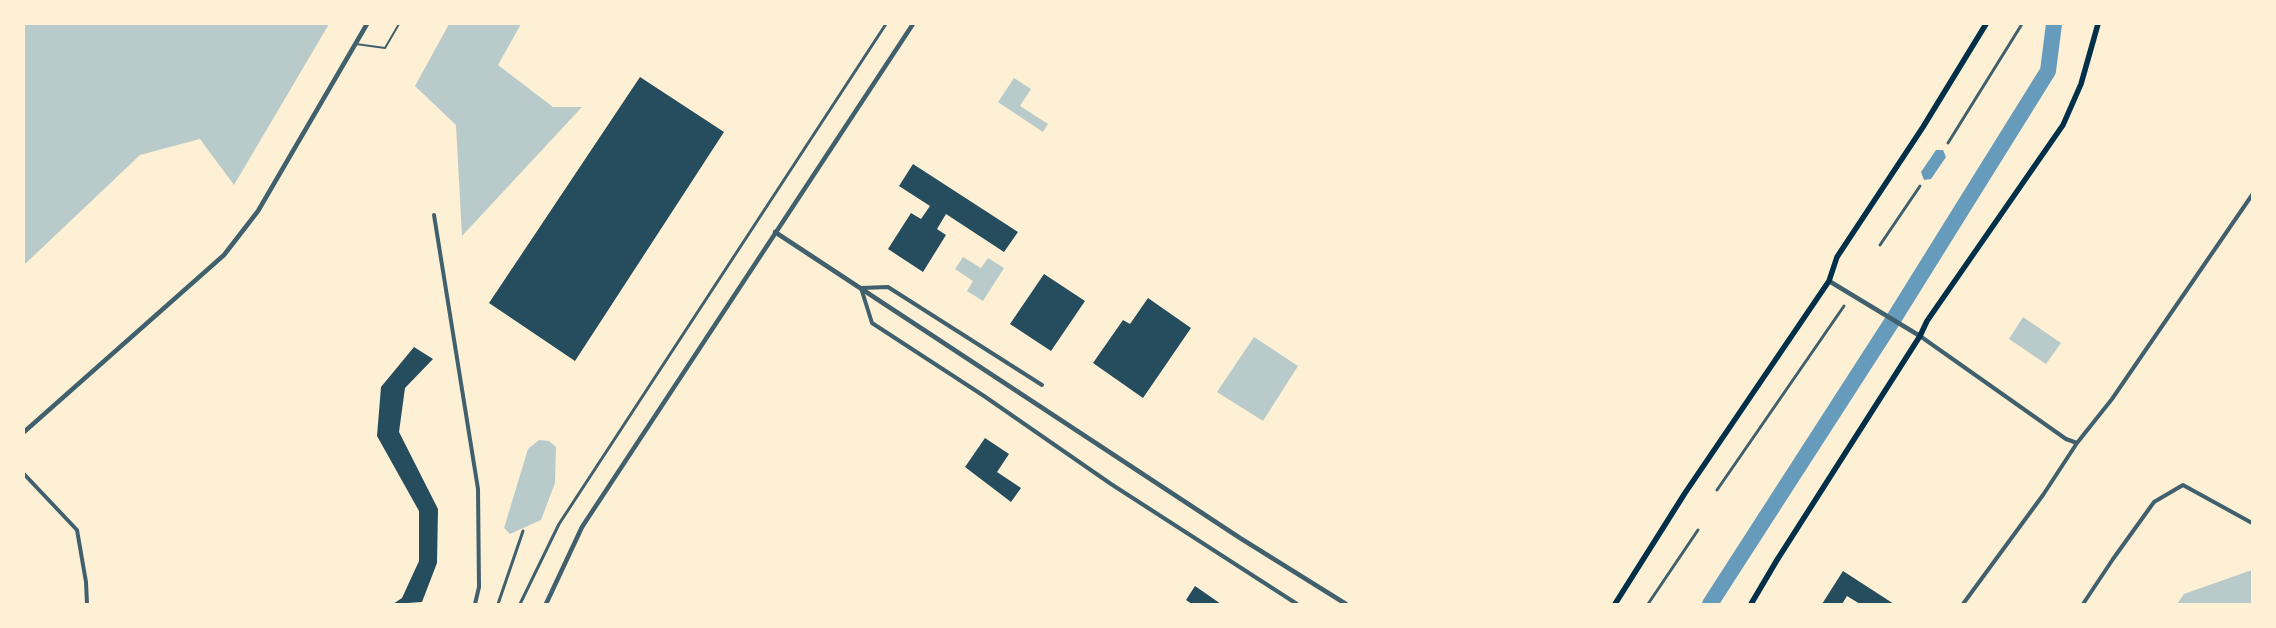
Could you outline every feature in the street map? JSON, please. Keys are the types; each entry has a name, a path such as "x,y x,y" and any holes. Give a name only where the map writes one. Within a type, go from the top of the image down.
{"main road":[{"path":"1615,604 1689,487 1829,281 1837,257 1923,127 1986,24"},
{"path":"1751,604 1776,560 1920,336 1927,321 2063,126 2081,84 2098,24"}],"street":[{"path":"24,432 224,255 258,210 367,24"},
{"path":"520,604 559,524 886,24"},
{"path":"546,604 582,527 775,232 798,201 913,24"},
{"path":"1948,143 2022,24"},
{"path":"1880,245 1920,186"},
{"path":"1963,604 2043,495 2076,443 2120,387 2252,195"},
{"path":"434,215 478,489 479,587 475,604"},
{"path":"775,232 1240,538 1346,604"},
{"path":"1829,281 1920,336 2066,439 2076,443"},
{"path":"861,288 888,287 1042,385"},
{"path":"861,288 872,323 984,396 1111,484 1297,604"},
{"path":"1717,490 1844,306"},
{"path":"24,474 77,530 86,582 87,604"},
{"path":"2082,604 2154,502 2183,485 2252,523"},
{"path":"1648,604 1698,530"},
{"path":"498,604 523,531"}],"lane":[{"path":"355,44 385,48 399,24"}],"shaded area":[{"path":"24,24 329,24 234,185 200,139 140,155 24,265"},
{"path":"449,24 521,24 498,65 553,107 582,107 462,236 456,125 415,86"},
{"path":"1014,78 1031,89 1020,106 1048,124 1043,132 998,102"},
{"path":"963,257 981,268 988,258 1004,268 983,301 967,291 973,281 955,269"},
{"path":"2023,317 2061,343 2046,364 2009,339"},
{"path":"1254,337 1298,366 1263,421 1217,392"},
{"path":"539,440 549,441 556,447 555,483 541,520 510,534 504,528 528,449"},
{"path":"2252,570 2252,604 2177,604 2184,594"}],"water":[{"path":"1936,150 1943,150 1946,157 1931,179 1924,180 1921,172"}],"building":[{"path":"640,77 724,132 575,361 489,303"},
{"path":"913,164 1018,232 1004,252 946,214 937,229 946,235 923,272 888,249 911,213 921,219 930,206 899,186"},
{"path":"1044,274 1085,301 1051,351 1010,324"},
{"path":"1148,298 1191,328 1143,398 1093,363 1123,320 1130,324"},
{"path":"414,347 433,359 405,388 399,432 438,509 437,563 422,602 393,604 402,598 419,561 419,511 377,436 381,387"},
{"path":"985,438 1009,454 997,472 1021,488 1011,502 965,467"},
{"path":"1843,571 1894,604 1860,604 1847,596 1842,604 1822,604"},
{"path":"1195,586 1221,604 1192,604 1186,600"}],"waterway":[{"path":"1710,604 1893,320 2048,71 2054,24"}]}
